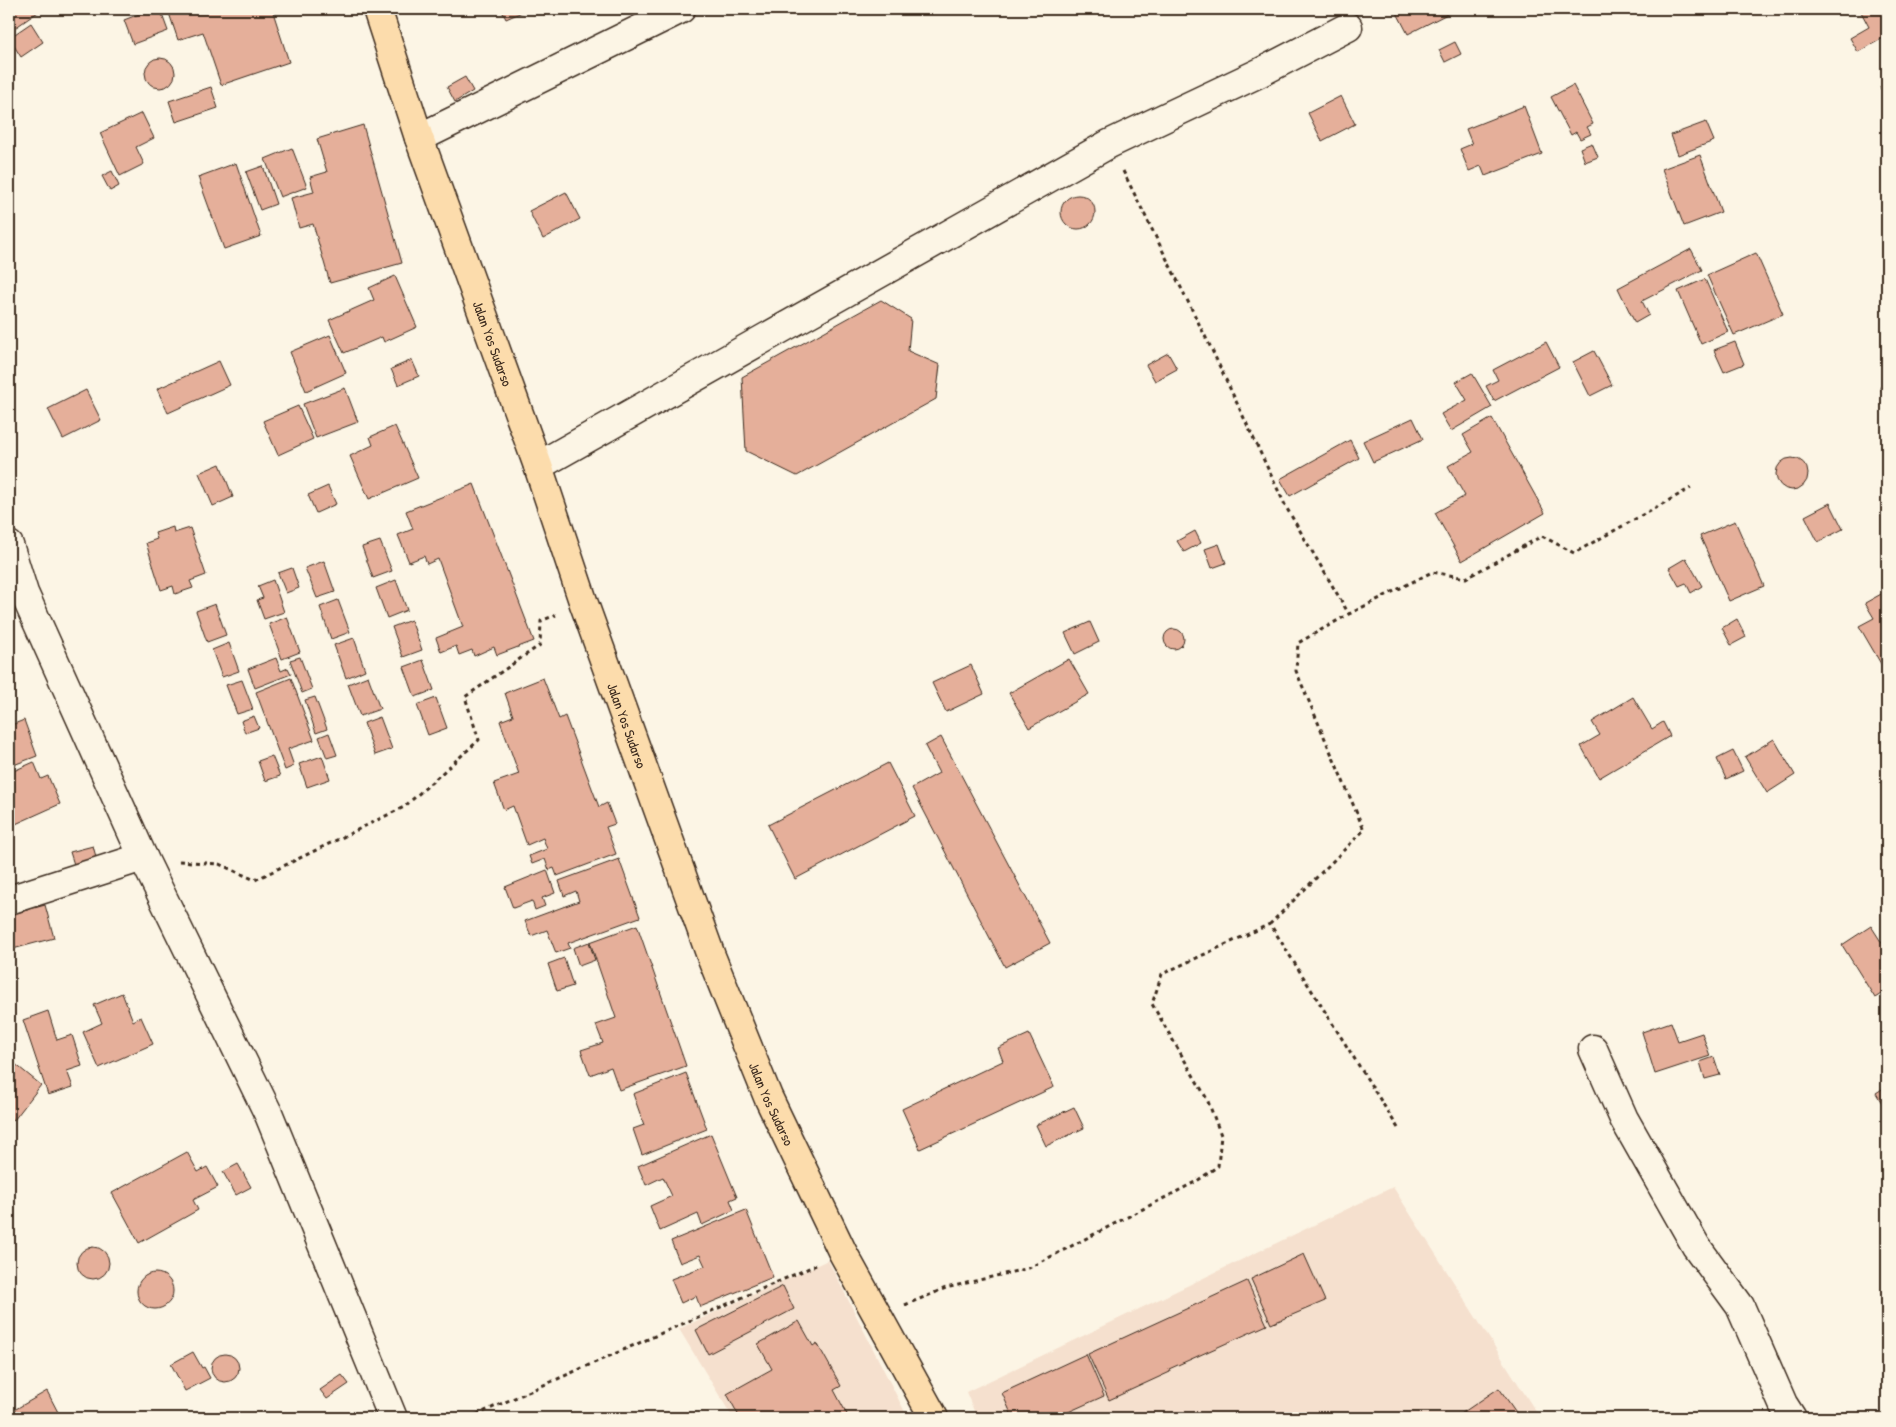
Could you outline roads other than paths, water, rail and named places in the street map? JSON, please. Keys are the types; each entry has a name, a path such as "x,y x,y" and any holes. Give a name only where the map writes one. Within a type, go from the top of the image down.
{"main road":[{"name":"Jalan Yos Sudarso","path":"377,9 419,138 538,466 584,604 710,956 768,1097 842,1253 934,1418"}],"street":[{"path":"419,138 681,9"},
{"path":"538,466 1109,144 1259,74 1348,27"},
{"path":"9,545 24,592 143,857 269,1115 393,1418"},
{"path":"9,900 143,857"},
{"path":"1593,1048 1624,1119 1696,1246 1740,1306 1783,1404 1792,1418"}]}
